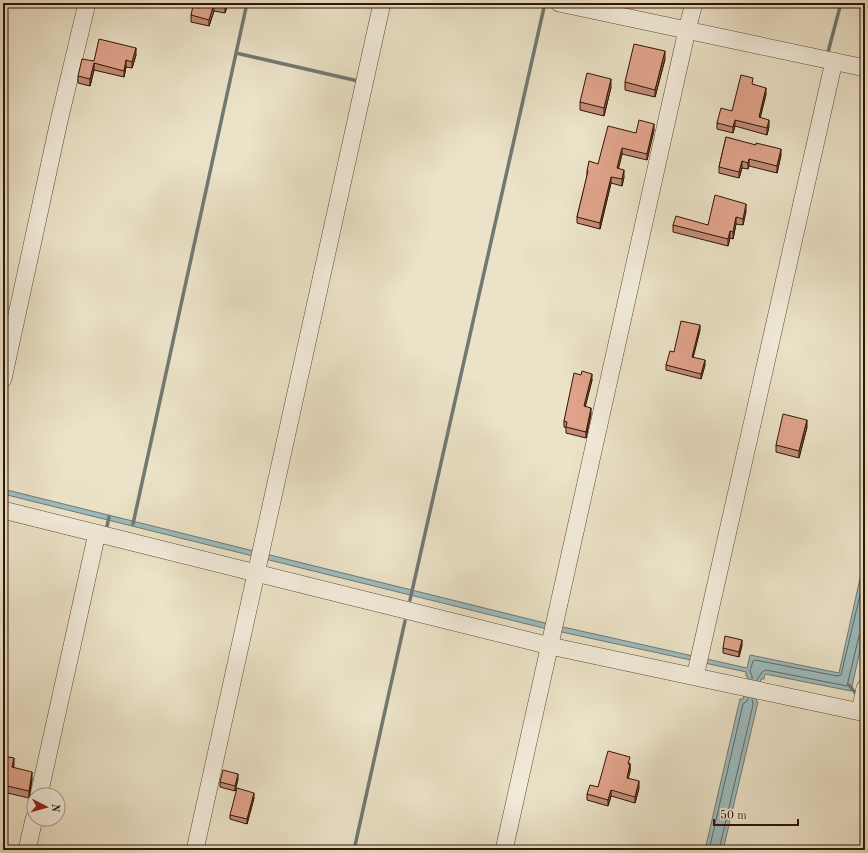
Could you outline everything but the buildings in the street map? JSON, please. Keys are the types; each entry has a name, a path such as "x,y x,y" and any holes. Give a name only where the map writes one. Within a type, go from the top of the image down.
{"street":[{"path":"3,378 59,121 87,3"},
{"path":"195,850 382,3"},
{"path":"559,3 865,68"},
{"path":"504,850 694,3"},
{"path":"698,666 834,61"},
{"path":"3,510 97,533 259,561 552,634 698,666 752,689 862,713 865,688"},
{"path":"41,787 97,533"},
{"path":"27,850 32,827"}],"water":[{"path":"3,489 545,623 747,668 750,655 839,673 865,556 865,628 851,691 765,674 764,679 761,679 756,701 758,702 723,850 705,850 740,699 743,699 748,677 746,676 746,672 543,628 3,494"}],"waterway":[{"path":"133,524 247,3"},
{"path":"410,600 545,3"},
{"path":"828,52 841,3"},
{"path":"236,53 358,81"},
{"path":"107,526 109,517"},
{"path":"354,850 405,621"},
{"path":"849,685 857,695"}]}
